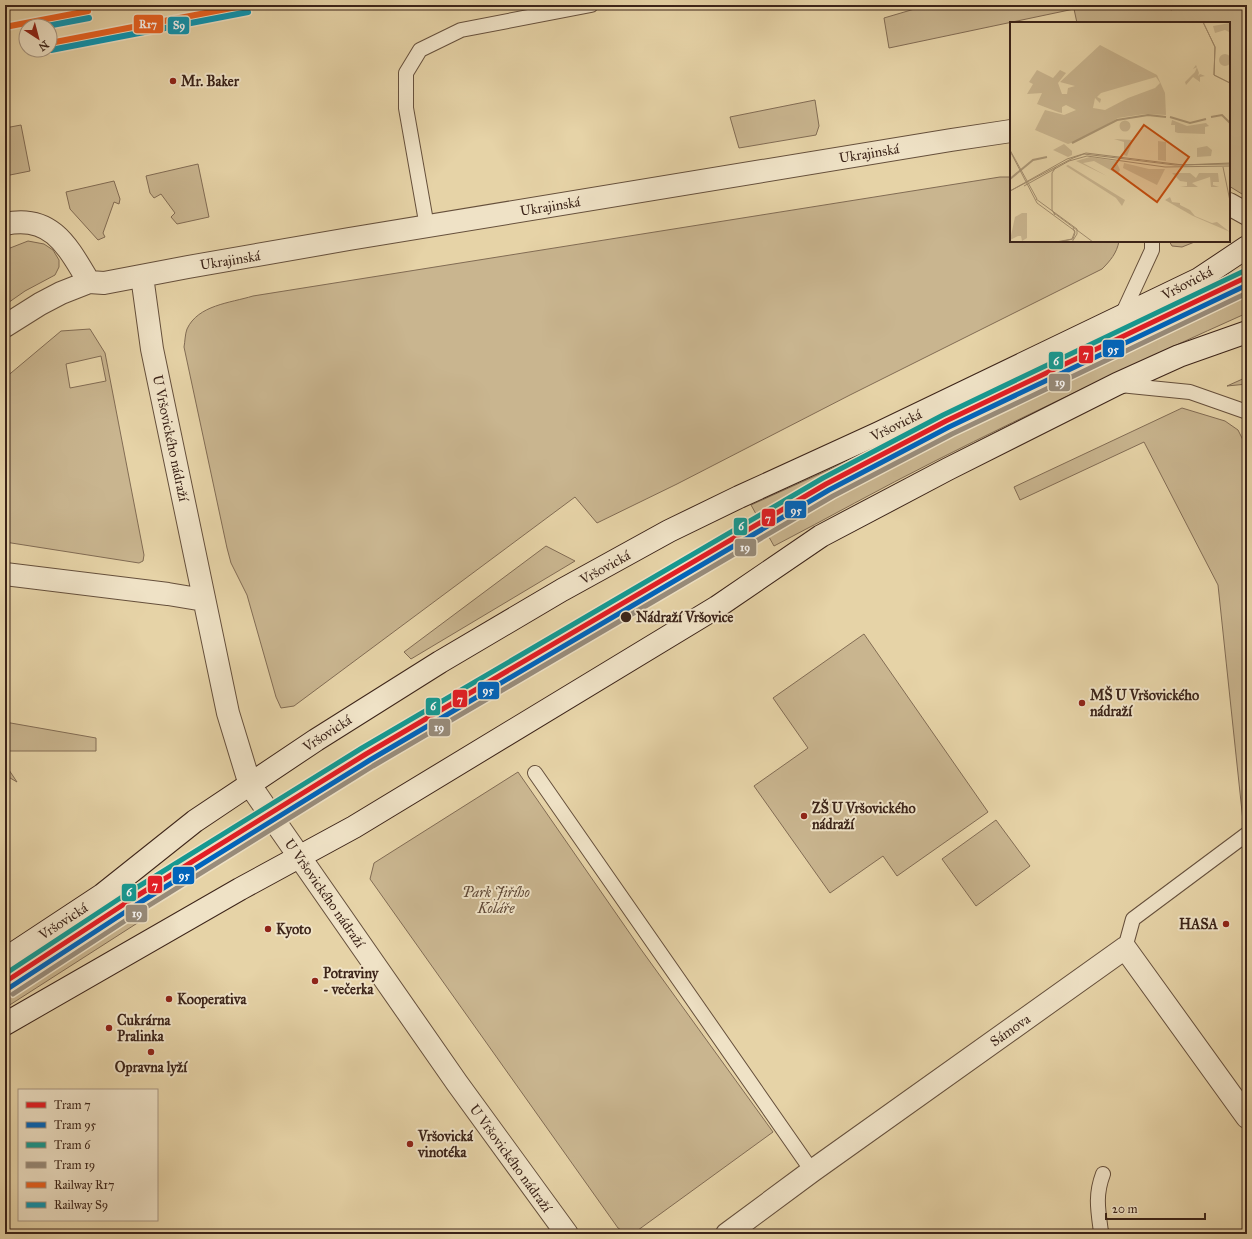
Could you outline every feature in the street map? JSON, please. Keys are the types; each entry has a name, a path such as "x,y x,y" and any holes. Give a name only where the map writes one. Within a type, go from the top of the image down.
{"street":[{"name":"Ukrajinská","path":"5,326 47,300 89,282 104,283 188,267 1010,131"},
{"path":"1230,205 1247,214"},
{"path":"5,224 18,221 35,223 51,232 63,242 89,282"},
{"name":"Vršovická","path":"5,959 102,895 195,821 316,740 440,662 562,590 669,532 739,497 879,433 1199,279 1247,247"},
{"name":"U Vršovického nádraží","path":"142,276 152,349 204,600 228,713 250,785 457,1083 567,1234"},
{"path":"5,1024 299,856 360,823 717,607 821,536 948,469 1118,384 1179,356 1247,332"},
{"path":"5,574 168,594 204,600"},
{"path":"1125,948 1247,1117"},
{"name":"Sámova","path":"727,1234 812,1171 1125,948"}],"lane":[{"path":"427,227 406,108 406,73 420,50 461,30 591,5"},
{"path":"1122,315 1152,250 1152,242"},
{"path":"1118,384 1190,392 1247,412"},
{"path":"535,773 812,1171"},
{"path":"1125,948 1133,919 1247,834"},
{"path":"1102,1234 1098,1209 1098,1188 1103,1174"}],"green space":[{"path":"928,5 1165,5 1171,10 1185,5 1247,5 1247,196 1230,187 1230,22 1077,22 1074,9 889,48 884,18"},
{"path":"815,100 819,126 816,135 739,148 730,117"},
{"path":"21,125 30,171 5,176 5,128"},
{"path":"198,164 209,217 177,224 171,217 175,213 161,194 154,198 150,193 146,176"},
{"path":"1000,177 1010,177 1010,242 1119,242 1115,253 1102,269 597,523 575,497 294,706 281,708 276,697 247,595 231,563 184,347 187,329 192,321 199,315 216,306 253,296"},
{"path":"114,181 120,199 119,204 114,202 103,233 105,237 98,240 70,209 66,192"},
{"path":"28,241 44,244 53,250 59,260 59,267 55,275 25,291 5,305 5,250"},
{"path":"1170,242 1194,242 1182,247 1172,246"},
{"path":"1247,267 1247,313 1090,385 974,442 774,546 751,505 877,448 964,402"},
{"path":"90,329 105,353 144,555 143,561 139,563 5,542 5,378 61,331","holes":["101,356 106,381 70,388 66,364"]},
{"path":"1247,377 1247,384 1227,386"},
{"path":"1182,408 1225,421 1238,430 1247,448 1247,818 1243,821 1218,585 1144,442 1020,500 1014,487"},
{"path":"546,546 575,561 411,659 404,652"},
{"path":"864,634 988,812 897,876 883,856 830,893 754,786 808,748 773,698"},
{"path":"5,722 96,738 96,751 5,751"},
{"path":"5,764 17,782 5,775"},
{"name":"Park Jiřího Koláře","path":"518,772 640,948 773,1132 634,1233 626,1233 618,1228 370,879 374,863"},
{"path":"996,820 1030,866 976,906 942,859"},
{"path":"123,897 139,922 5,1008 5,973"}],"tram line":[{"name":"6","path":"5,974 128,893 362,748 823,478 943,415 1244,271"},
{"name":"7","path":"5,982 132,899 366,754 826,484 946,421 1247,277"},
{"name":"95","path":"9,988 136,905 370,760 829,490 949,427 1247,285"},
{"name":"19","path":"13,994 140,911 373,766 833,496 952,434 1247,293"}],"rail line":[{"name":"R17","path":"58,41 247,5"},
{"name":"R17","path":"5,27 88,11"},
{"name":"S9","path":"58,49 248,12"},
{"name":"S9","path":"58,24 89,18"}],"place":[{"name":"Mr. Baker","path":"173,81"},
{"name":"Nádraží Vršovice","path":"626,617"},
{"name":"MŠ U Vršovického nádraží","path":"1082,703"},
{"name":"ZŠ U Vršovického nádraží","path":"804,816"},
{"name":"HASA","path":"1226,924"},
{"name":"Kyoto","path":"268,929"},
{"name":"Potraviny - večerka","path":"315,981"},
{"name":"Kooperativa","path":"169,999"},
{"name":"Cukrárna Pralinka","path":"109,1028"},
{"name":"Opravna lyží","path":"151,1052"},
{"name":"Vršovická vinotéka","path":"410,1144"}]}
